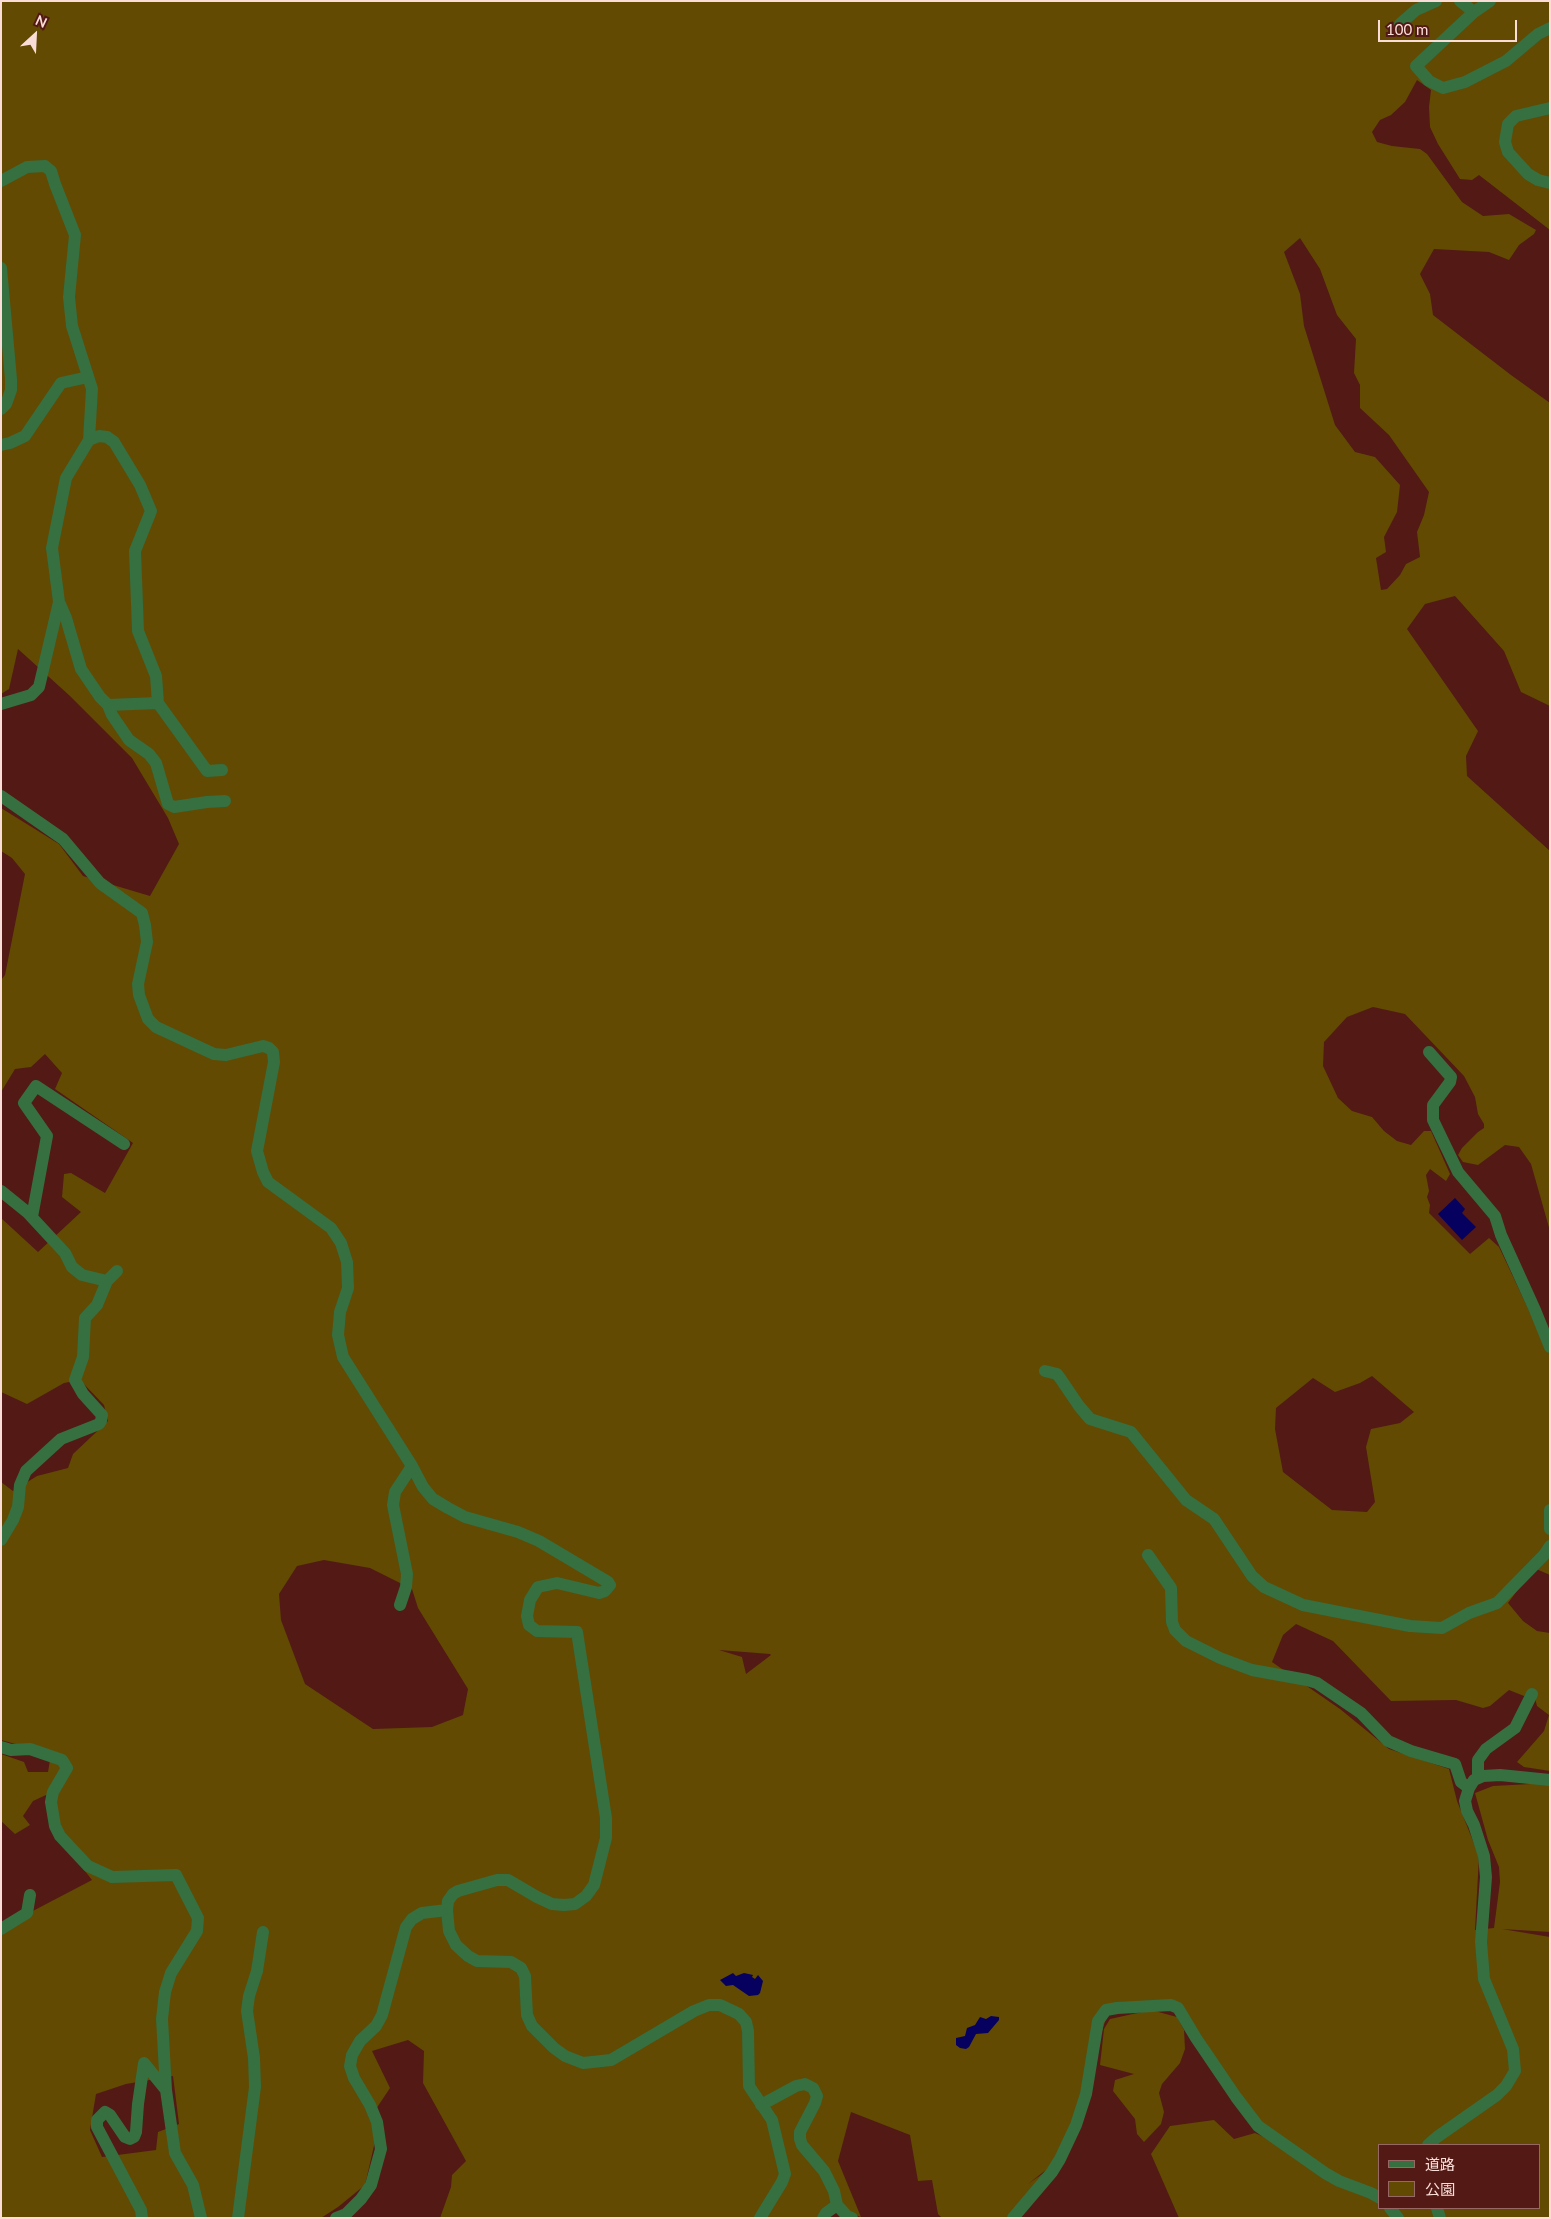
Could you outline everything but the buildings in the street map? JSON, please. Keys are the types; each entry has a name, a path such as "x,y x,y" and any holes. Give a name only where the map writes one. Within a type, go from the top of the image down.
{"street":[{"path":"1400,24 1416,10 1436,1"},
{"path":"1460,1 1474,12"},
{"path":"1490,1 1474,12 1416,66 1436,86 1450,87 1486,72 1506,61 1538,34 1550,28"},
{"path":"1550,108 1516,116 1508,124 1505,142 1508,152 1528,174 1538,180 1550,182"},
{"path":"1,181 27,167 45,166 51,171 75,235 69,297 72,326 92,389 89,440 66,478 52,548 59,602 66,618 81,669 100,697 108,705 112,715 130,740 149,754 156,763 168,804 174,807 225,801"},
{"path":"1,268 11,390 6,404 1,408"},
{"path":"1,445 10,444 25,436 61,383 88,377"},
{"path":"89,440 99,436 107,437 114,442 140,485 151,511 135,550 137,622 138,631 156,676 158,703 207,770 222,770"},
{"path":"1,704 31,695 39,687 59,602"},
{"path":"108,705 158,703"},
{"path":"1,796 63,839 100,883 142,913 146,925 147,942 138,984 139,995 145,1013 156,1027 214,1054 226,1055 263,1046 273,1052 274,1062 257,1151 262,1172 268,1182 331,1228 341,1243 347,1262 348,1288 340,1312 338,1335 343,1357 412,1466 423,1487 433,1499 465,1517 518,1532 539,1541 608,1582 610,1586 605,1591 599,1593 557,1584 538,1587 530,1600 526,1616 529,1625 537,1631 577,1632 606,1818 606,1838 594,1885 586,1896 574,1904 564,1905 552,1904 536,1897 508,1880 497,1880 453,1894 448,1901 447,1910 449,1931 456,1945 477,1961 511,1962 520,1968 525,1976 527,2016 532,2026 565,2056 583,2063 611,2060 694,2011 709,2005 720,2005 739,2014 746,2022 749,2086 775,2129 785,2174 760,2218"},
{"path":"1430,1052 1451,1077 1450,1082 1433,1105 1432,1120 1458,1172 1495,1216 1501,1235 1550,1347"},
{"path":"32,1217 47,1136 24,1104 36,1086 124,1144"},
{"path":"1,1191 32,1217 65,1252 72,1267 82,1275 106,1281"},
{"path":"1,1540 13,1520 18,1507 20,1485 26,1471 61,1438 99,1424 102,1421 102,1415 82,1394 75,1380 83,1357 84,1318 97,1304 106,1281 117,1271"},
{"path":"1044,1370 1057,1374 1090,1419 1131,1432 1186,1500 1214,1519 1252,1576 1264,1587 1303,1605 1410,1626 1442,1628 1470,1613 1497,1603 1544,1555 1550,1546"},
{"path":"400,1605 406,1587 407,1574 392,1505 395,1492 412,1466"},
{"path":"1550,1510 1550,1529"},
{"path":"1148,1555 1171,1588 1172,1622 1175,1630 1186,1642 1252,1670 1317,1683 1361,1714 1388,1741 1411,1751 1454,1764 1461,1782 1468,1788"},
{"path":"1478,1778 1478,1760 1486,1749 1516,1728 1532,1694"},
{"path":"1,1747 11,1750 30,1749 62,1760 67,1768 53,1792 51,1802 55,1826 60,1836 88,1866 112,1877 176,1875 198,1918 197,1932 172,1973 165,1992 162,2019 166,2090 175,2153 193,2185 201,2218"},
{"path":"1429,2144 1497,2095 1515,2071 1513,2049 1484,1978 1480,1942 1486,1877 1484,1856 1474,1825 1467,1811 1465,1800 1468,1788 1478,1778 1483,1776 1500,1775 1550,1780"},
{"path":"1,1929 27,1913 30,1895"},
{"path":"336,2218 346,2214 361,2199 371,2185 381,2149 378,2122 354,2078 350,2066 352,2054 360,2041 376,2026 382,2015 406,1927 412,1919 422,1913 447,1910"},
{"path":"238,2218 255,2087 254,2058 247,2011 248,1996 257,1972 263,1932"},
{"path":"1013,2218 1052,2172 1076,2125 1086,2094 1098,2021 1106,2010 1126,2007 1171,2005 1178,2008 1206,2053 1258,2126 1332,2177 1378,2197"},
{"path":"142,2218 141,2210 96,2128 97,2120 105,2112 110,2115 125,2137 130,2139 134,2137 144,2064 166,2090"},
{"path":"761,2105 796,2086 805,2084 813,2088 817,2096 812,2111 800,2132 800,2139 802,2145 824,2171 834,2191 837,2205 846,2216 852,2218"},
{"path":"823,2218 826,2213 837,2205"}],"green space":[{"path":"1,1 1550,1 1550,230 1479,175 1472,180 1460,179 1438,144 1430,127 1429,107 1431,90 1417,80 1405,102 1391,115 1380,120 1372,132 1377,142 1392,146 1420,149 1427,154 1462,202 1483,216 1509,214 1536,230 1534,234 1519,245 1509,260 1489,252 1434,249 1420,274 1430,294 1433,315 1550,403 1550,706 1521,692 1504,651 1455,596 1425,604 1407,629 1478,731 1466,756 1467,776 1550,851 1550,1231 1531,1164 1519,1147 1505,1145 1478,1165 1463,1162 1458,1155 1462,1148 1484,1128 1484,1124 1478,1114 1475,1097 1464,1076 1405,1014 1373,1007 1347,1017 1324,1042 1323,1066 1338,1098 1352,1111 1372,1117 1384,1131 1397,1141 1411,1145 1424,1131 1431,1131 1450,1174 1446,1181 1430,1169 1426,1175 1429,1191 1427,1197 1430,1205 1429,1213 1470,1254 1489,1238 1499,1247 1550,1355 1550,1575 1534,1568 1508,1603 1523,1621 1537,1631 1550,1633 1550,1771 1524,1767 1517,1762 1544,1731 1549,1715 1537,1706 1535,1698 1531,1693 1524,1696 1509,1690 1490,1706 1483,1708 1456,1700 1391,1701 1333,1641 1296,1624 1283,1635 1272,1662 1340,1709 1389,1749 1449,1769 1457,1801 1479,1856 1475,1930 1494,1928 1500,1882 1499,1867 1488,1840 1475,1793 1493,1786 1550,1783 1550,1932 1502,1929 1550,1937 1550,2218 1179,2218 1151,2154 1170,2126 1214,2120 1234,2139 1255,2133 1293,2150 1262,2125 1240,2096 1182,2006 1110,2004 1081,2104 1060,2159 1028,2184 1048,2170 1012,2218 942,2218 938,2214 932,2180 918,2181 910,2135 851,2112 838,2161 861,2217 827,2206 824,2218 440,2218 451,2187 452,2175 466,2161 423,2083 424,2051 408,2040 372,2051 390,2088 370,2118 376,2137 365,2185 321,2218 1,2218 1,1933 29,1913 92,1880 57,1829 46,1795 33,1801 23,1816 30,1825 15,1834 1,1821 1,1754 24,1762 28,1772 48,1772 51,1754 1,1740 1,1482 13,1491 37,1476 68,1468 73,1454 108,1421 104,1405 80,1380 64,1383 27,1404 1,1392 1,1218 38,1252 81,1212 62,1197 64,1174 71,1173 105,1193 133,1143 55,1089 62,1073 45,1054 31,1067 15,1069 1,1092 1,980 5,975 25,874 12,858 1,851 1,808 59,844 83,876 150,896 179,844 168,818 132,758 70,696 18,649 9,689 1,694","holes":["1300,238 1320,269 1337,315 1356,339 1354,373 1360,385 1360,408 1389,435 1429,492 1424,515 1417,532 1420,557 1406,564 1400,575 1387,589 1381,590 1376,558 1386,552 1384,537 1397,512 1400,485 1375,457 1355,452 1335,425 1304,326 1300,294 1284,252","1372,1376 1414,1412 1400,1423 1371,1429 1366,1447 1375,1502 1367,1512 1332,1510 1283,1472 1275,1429 1276,1408 1313,1378 1335,1392 1360,1383","324,1560 370,1568 412,1589 418,1608 468,1689 463,1715 432,1727 373,1729 305,1684 281,1620 279,1594 297,1566","719,1650 770,1654 771,1655 746,1674 742,1657","173,2076 179,2124 158,2132 156,2150 102,2157 90,2130 96,2094 126,2084"]},
{"path":"1151,2010 1177,2017 1184,2030 1185,2049 1180,2063 1162,2084 1159,2093 1164,2112 1161,2124 1144,2142 1137,2134 1135,2119 1113,2091 1115,2080 1134,2074 1100,2065 1104,2029 1110,2019"}],"shaded area":[{"path":"1455,1198 1465,1209 1462,1213 1476,1227 1462,1240 1438,1214"},
{"path":"733,1973 736,1976 744,1973 753,1975 752,1977 755,1979 758,1975 763,1981 760,1993 749,1996 733,1985 726,1986 720,1980"},
{"path":"991,2016 999,2017 999,2020 988,2033 976,2034 966,2049 956,2045 956,2038 965,2036 967,2028 975,2025 980,2017 986,2019"}]}
